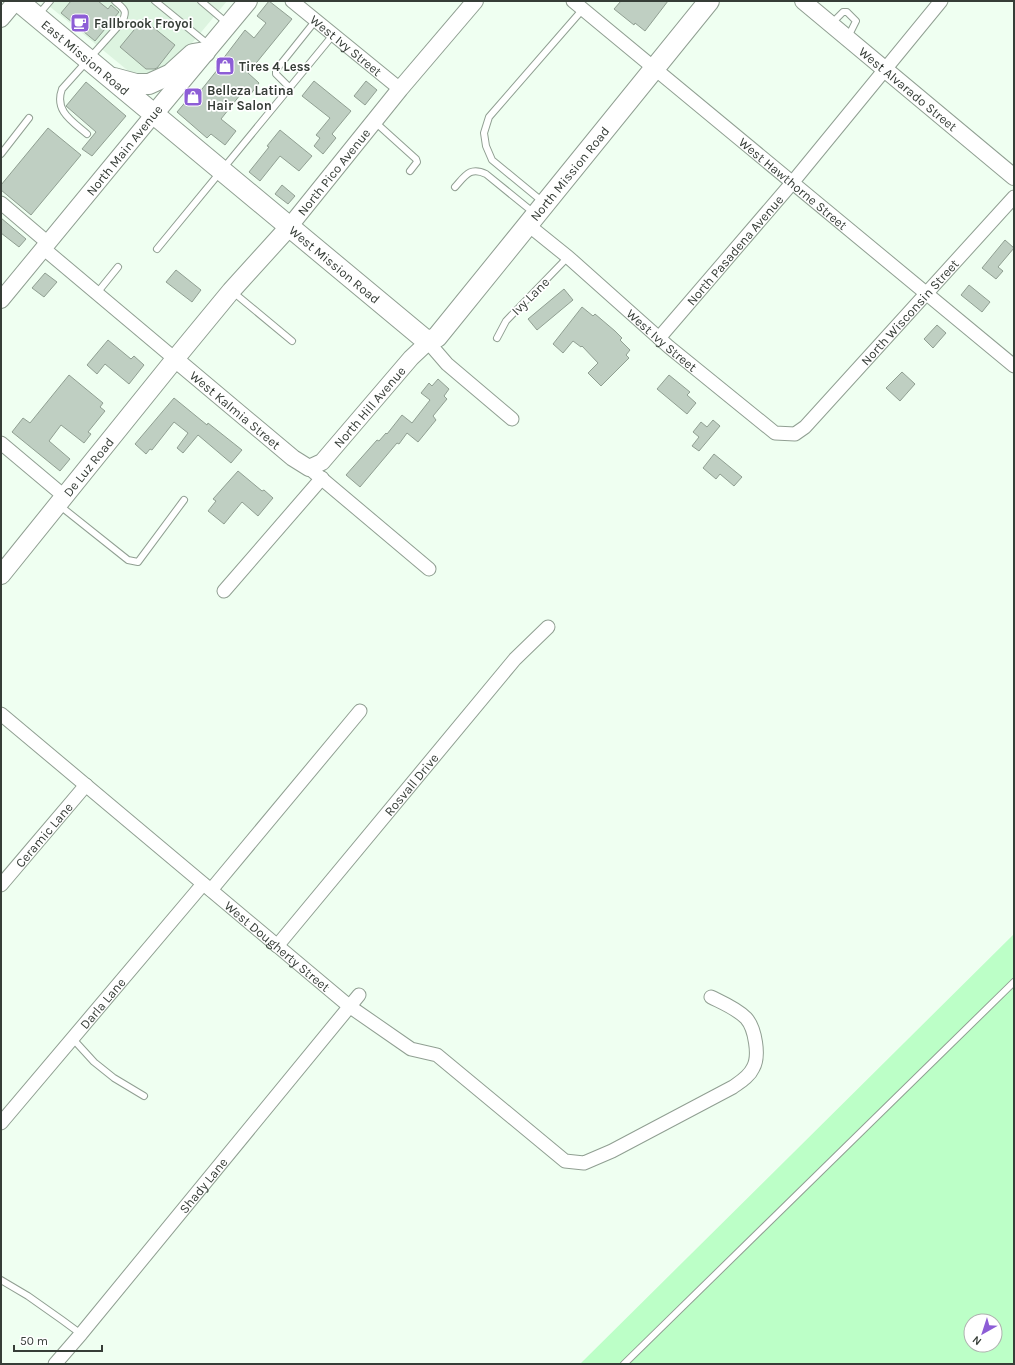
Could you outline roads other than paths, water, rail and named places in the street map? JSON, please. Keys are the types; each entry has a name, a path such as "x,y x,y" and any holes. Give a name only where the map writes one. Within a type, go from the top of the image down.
{"main road":[{"name":"East Mission Road","path":"17,1 44,8 89,60 154,114"},
{"name":"North Mission Road","path":"428,342 437,336 709,1"},
{"name":"North Main Avenue","path":"154,114 246,2"},
{"path":"109,77 136,84 149,84 171,74 193,54 208,49"},
{"name":"West Mission Road","path":"154,114 428,342"},
{"name":"North Pico Avenue","path":"175,359 231,291 289,227"},
{"name":"De Luz Road","path":"1,575 175,359"}],"street":[{"path":"1,19 17,1"},
{"name":"West Ivy Street","path":"292,1 400,89"},
{"name":"North Pico Avenue","path":"289,227 375,122 400,89 475,1"},
{"name":"West Alvarado Street","path":"803,1 1014,177"},
{"name":"North Pasadena Avenue","path":"659,338 792,183 941,1"},
{"name":"West Hawthorne Street","path":"578,5 1014,366"},
{"name":"North Main Avenue","path":"1,300 154,114"},
{"name":"North Wisconsin Street","path":"805,427 1014,197"},
{"name":"West Kalmia Street","path":"1,203 97,293 293,458 322,478 430,569"},
{"name":"West Ivy Street","path":"536,214 568,257 659,338 775,433 795,434 805,427"},
{"name":"West Mission Road","path":"428,342 447,364 512,419"},
{"name":"North Hill Avenue","path":"309,468 322,462 411,358 428,342"},
{"path":"1,443 61,500"},
{"path":"224,590 322,478"},
{"name":"Rosvall Drive","path":"277,946 515,659 548,627"},
{"name":"Darla Lane","path":"1,1123 360,710"},
{"name":"West Dougherty Street","path":"1,714 349,1006 411,1049 437,1056 565,1161 584,1163 612,1151 733,1087 746,1078 754,1067 756,1049 755,1036 747,1019 735,1008 711,998"},
{"name":"Ceramic Lane","path":"1,885 86,785"},
{"name":"Shady Lane","path":"55,1364 359,995"}],"lane":[{"path":"87,134 63,112 59,103 62,89 122,22 126,15 125,10 115,1"},
{"path":"155,1 208,49"},
{"path":"201,1 229,24"},
{"path":"536,214 492,160 486,146 484,133 489,117 578,5"},
{"path":"290,88 276,74 276,70 316,20"},
{"path":"157,249 334,35"},
{"path":"1,154 29,118"},
{"path":"375,122 416,159 417,162 410,171"},
{"path":"455,187 471,171 480,171 486,174 536,214"},
{"name":"Ivy Lane","path":"497,338 506,321 568,257"},
{"path":"97,293 118,267"},
{"path":"231,291 292,342"},
{"path":"61,500 128,560 138,562 184,500"},
{"path":"624,1364 1014,982"},
{"path":"73,1039 94,1062 114,1078 144,1096"},
{"path":"2,1281 81,1334"}],"place":[{"name":"Fallbrook Froyoi","path":"80,23"},
{"name":"Tires 4 Less","path":"225,66"},
{"name":"Belleza Latina Hair Salon","path":"193,97"}]}
